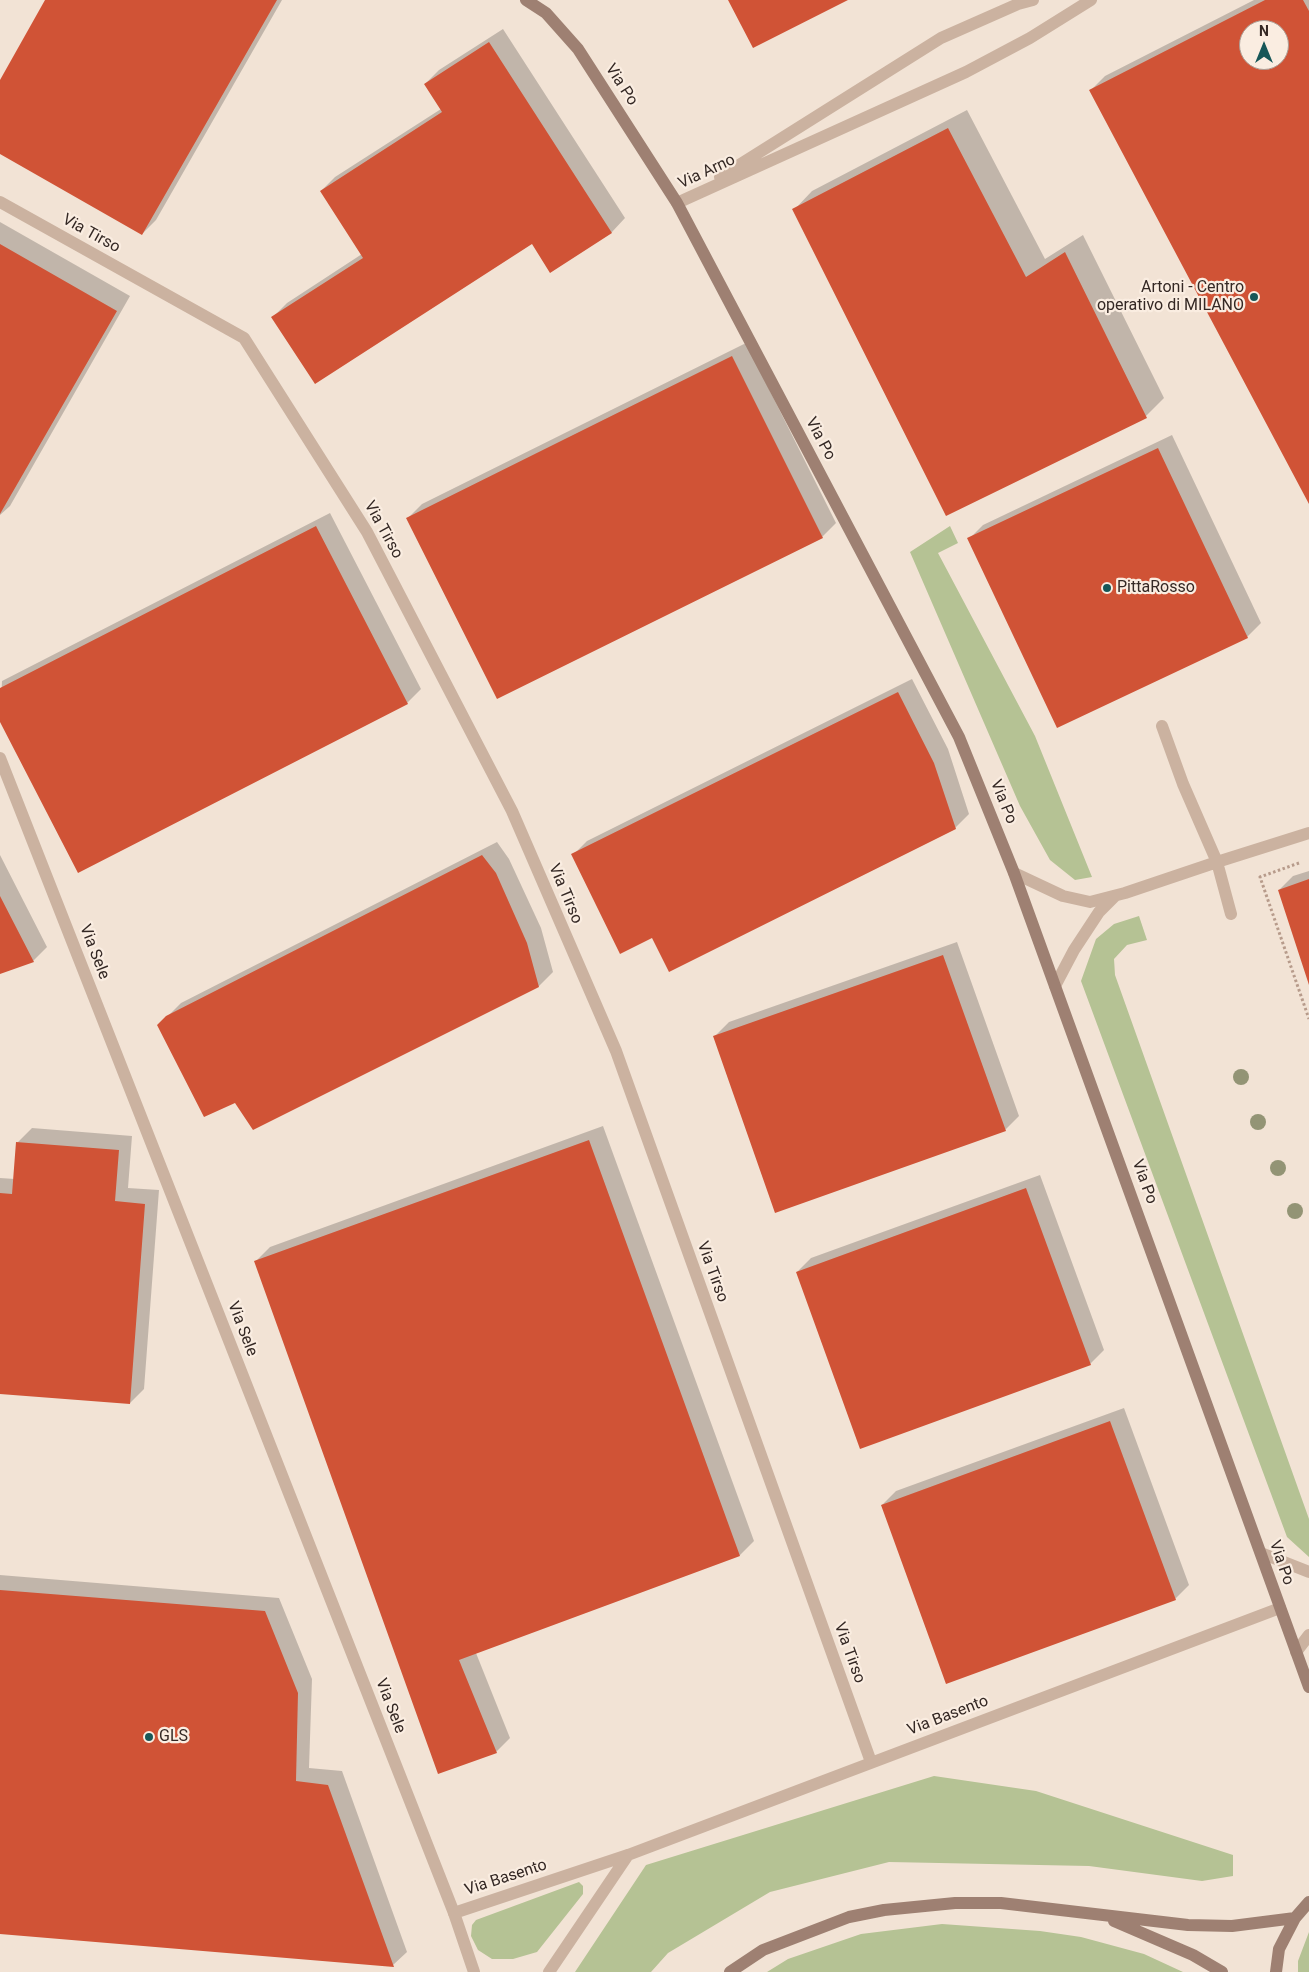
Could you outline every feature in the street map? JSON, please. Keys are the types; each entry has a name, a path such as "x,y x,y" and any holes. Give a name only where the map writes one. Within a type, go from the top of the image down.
{"street":[{"name":"Via Po","path":"526,0 546,13 578,49 677,203 959,737 1014,873 1309,1687"},
{"name":"Via Arno","path":"677,203 941,38 1018,4 1033,0"},
{"name":"Via Arno","path":"677,203 966,72 1030,38 1092,0"},
{"name":"Via Tirso","path":"0,202 244,338 367,532 512,811 616,1051 871,1762"},
{"path":"1162,726 1183,784 1217,862 1231,914"},
{"name":"Via Sele","path":"0,758 454,1912"},
{"path":"1014,873 1064,896 1090,902 1115,896 1309,833"},
{"path":"1055,986 1074,950 1099,912 1115,896"},
{"path":"1261,1553 1309,1572"},
{"name":"Via Basento","path":"474,1972 454,1912 628,1855 1280,1608"},
{"path":"1296,1652 1309,1635"},
{"path":"550,1972 628,1855"},
{"path":"1276,1972 1279,1949 1295,1918 1309,1902"},
{"path":"730,1972 763,1950 849,1917 884,1910 955,1903 1001,1903 1188,1925 1232,1926 1295,1918"},
{"path":"1098,1915 1170,1944 1222,1972"}],"path":[{"path":"1301,862 1260,877 1309,1019"}],"green space":[{"path":"950,526 958,543 938,553 1035,736 1092,877 1075,880 1050,860 1020,806 910,552"},
{"path":"1139,916 1147,940 1127,945 1114,959 1115,975 1309,1519 1309,1557 1287,1537 1081,981 1096,939 1114,924"},
{"path":"934,1776 1036,1791 1233,1855 1233,1876 1202,1881 1089,1866 889,1862 770,1892 668,1953 651,1972 575,1972 646,1865"},
{"path":"579,1882 583,1886 583,1894 537,1952 513,1959 492,1959 478,1950 471,1936 472,1925 476,1920"},
{"path":"942,1924 1040,1931 1081,1937 1144,1954 1183,1972 767,1972 788,1959 861,1934"},
{"path":"1309,1932 1309,1972 1298,1972 1298,1961"}],"building":[{"path":"45,0 277,0 142,235 0,154 0,80"},
{"path":"728,0 848,0 753,48"},
{"name":"Artoni - Centro operativo di MILANO","path":"1265,0 1303,0 1309,11 1309,504 1089,90"},
{"path":"489,42 612,233 550,273 532,244 315,384 271,317 363,258 320,191 442,112 424,84"},
{"path":"948,128 1026,277 1065,252 1147,418 946,516 792,209"},
{"path":"0,244 117,311 0,514"},
{"path":"732,356 823,538 497,699 406,518"},
{"name":"PittaRosso","path":"1158,448 1248,638 1057,728 967,538"},
{"path":"316,526 408,704 78,873 0,722 0,688"},
{"path":"898,692 934,763 956,829 669,972 652,938 620,954 571,854"},
{"path":"482,855 496,873 527,943 539,987 253,1130 235,1103 204,1117 157,1025 166,1016"},
{"path":"1309,879 1309,985 1278,890"},
{"path":"0,896 34,962 0,974"},
{"path":"943,955 1006,1131 775,1213 713,1036"},
{"path":"589,1140 740,1556 459,1660 497,1753 438,1774 254,1261"},
{"path":"16,1142 119,1150 115,1201 145,1204 130,1404 0,1394 0,1193 12,1194"},
{"path":"1026,1188 1091,1365 860,1449 796,1272"},
{"path":"1110,1421 1176,1600 946,1684 881,1505"},
{"name":"GLS","path":"0,1590 265,1611 298,1693 296,1781 328,1785 394,1967 0,1934"}],"place":[{"name":"Artoni - Centro operativo di MILANO","path":"1254,297"},
{"name":"PittaRosso","path":"1107,588"},
{"name":"GLS","path":"149,1737"}]}
